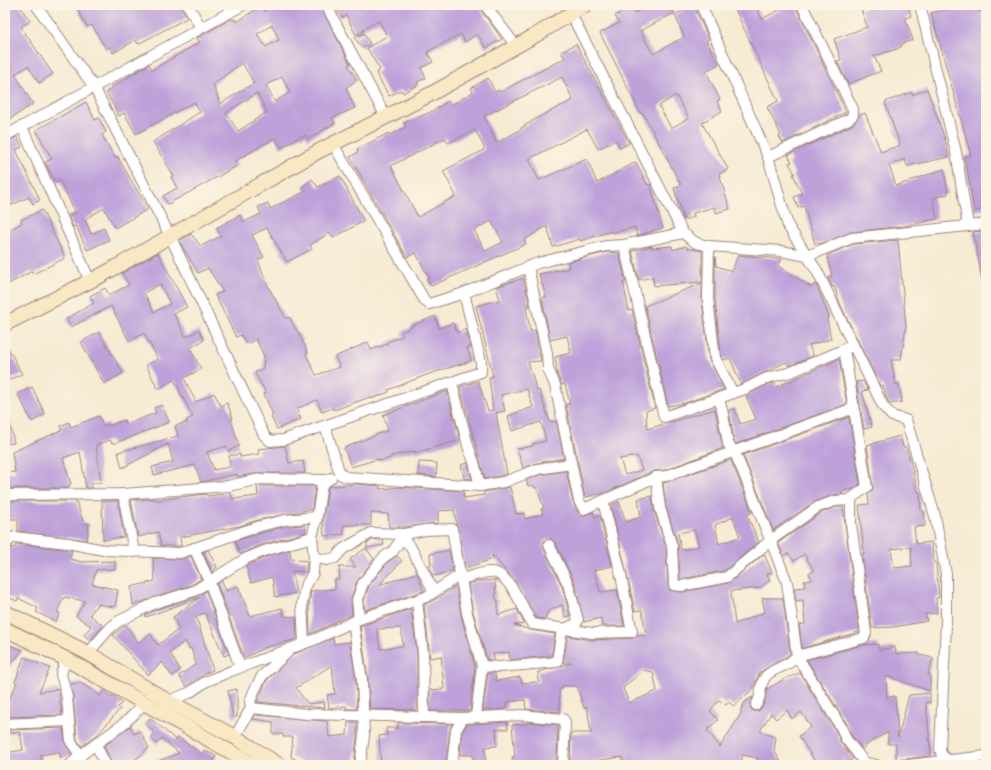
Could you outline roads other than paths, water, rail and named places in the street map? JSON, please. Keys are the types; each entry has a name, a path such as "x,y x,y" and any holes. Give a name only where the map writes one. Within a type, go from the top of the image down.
{"street":[{"path":"36,5 94,87 170,236 264,435 270,441 283,440 482,372 481,362 464,293"},
{"path":"188,5 201,28"},
{"path":"5,136 243,5"},
{"path":"326,5 386,117"},
{"path":"485,5 516,46"},
{"path":"5,324 90,281 333,144 386,117 516,46 585,5"},
{"path":"701,5 768,157 788,226 817,271 849,347 883,406 892,416 906,420 935,516 946,574 946,624 940,749 942,756 941,761"},
{"path":"768,157 849,119 853,115 853,109 802,5"},
{"path":"920,5 956,152 968,226"},
{"path":"980,5 986,8"},
{"path":"571,14 683,234 696,243 709,246 781,251 807,256 852,238 915,233 986,224"},
{"path":"22,127 90,281"},
{"path":"333,144 425,301 429,304 434,304 464,293 528,267 606,246 624,245 683,234"},
{"path":"624,245 664,417 745,390 767,378 791,372 849,347"},
{"path":"709,246 708,299 715,358 733,393"},
{"path":"528,267 547,354 548,369 555,385 570,464 579,501 584,509 656,477 666,476 854,408"},
{"path":"656,477 660,508 672,546 674,585 688,586 727,577 771,540 818,506 851,499 867,487 854,408 849,347"},
{"path":"452,383 480,486"},
{"path":"719,399 728,444 734,451 787,582 797,656 841,728 846,739 863,764 876,765"},
{"path":"325,426 340,474 346,477 480,486 504,482 538,469 570,464"},
{"path":"304,642 302,604 305,587 313,573 314,557 312,537 317,517 322,484 340,474"},
{"path":"5,495 123,494 228,486 260,479 328,480"},
{"path":"123,494 134,552"},
{"path":"756,705 759,701 762,682 768,675 791,663 797,656 864,638 866,633 851,524 851,499"},
{"path":"168,701 189,693 205,682 304,642 316,639 356,620 391,607 417,601 457,577 461,579 490,572 498,573 509,583 532,624 592,633 632,632 620,570 602,501"},
{"path":"5,548 14,536 68,543 104,550 134,552 180,552 260,526 285,520 317,517"},
{"path":"314,557 326,560 335,558 343,549 371,533 403,536 431,529 452,529 467,613 482,666 476,716"},
{"path":"403,536 410,546 434,592"},
{"path":"360,765 364,736 362,680 356,620 357,600 363,583 384,557 393,550 403,536"},
{"path":"88,653 111,627 119,621 155,603 194,590 245,559 264,551 312,537"},
{"path":"549,545 568,584 578,620 576,624 562,629"},
{"path":"194,548 209,581 240,667"},
{"path":"417,601 423,653 424,717"},
{"path":"5,612 88,653 168,701 235,737 279,765"},
{"path":"5,629 66,659 144,703 239,761 254,765"},
{"path":"482,666 499,667 557,662 562,629"},
{"path":"235,737 251,708 250,702 262,676 292,648"},
{"path":"66,659 61,674 67,697 71,742 80,755"},
{"path":"70,765 80,755 96,745 106,734 134,716 144,703"},
{"path":"251,708 307,714 424,717 446,716 463,718 476,716 522,716 563,719 565,722 563,765"},
{"path":"452,765 456,730 463,718"},
{"path":"5,724 69,721"},
{"path":"96,745 106,765"},
{"path":"908,765 986,756"}]}
